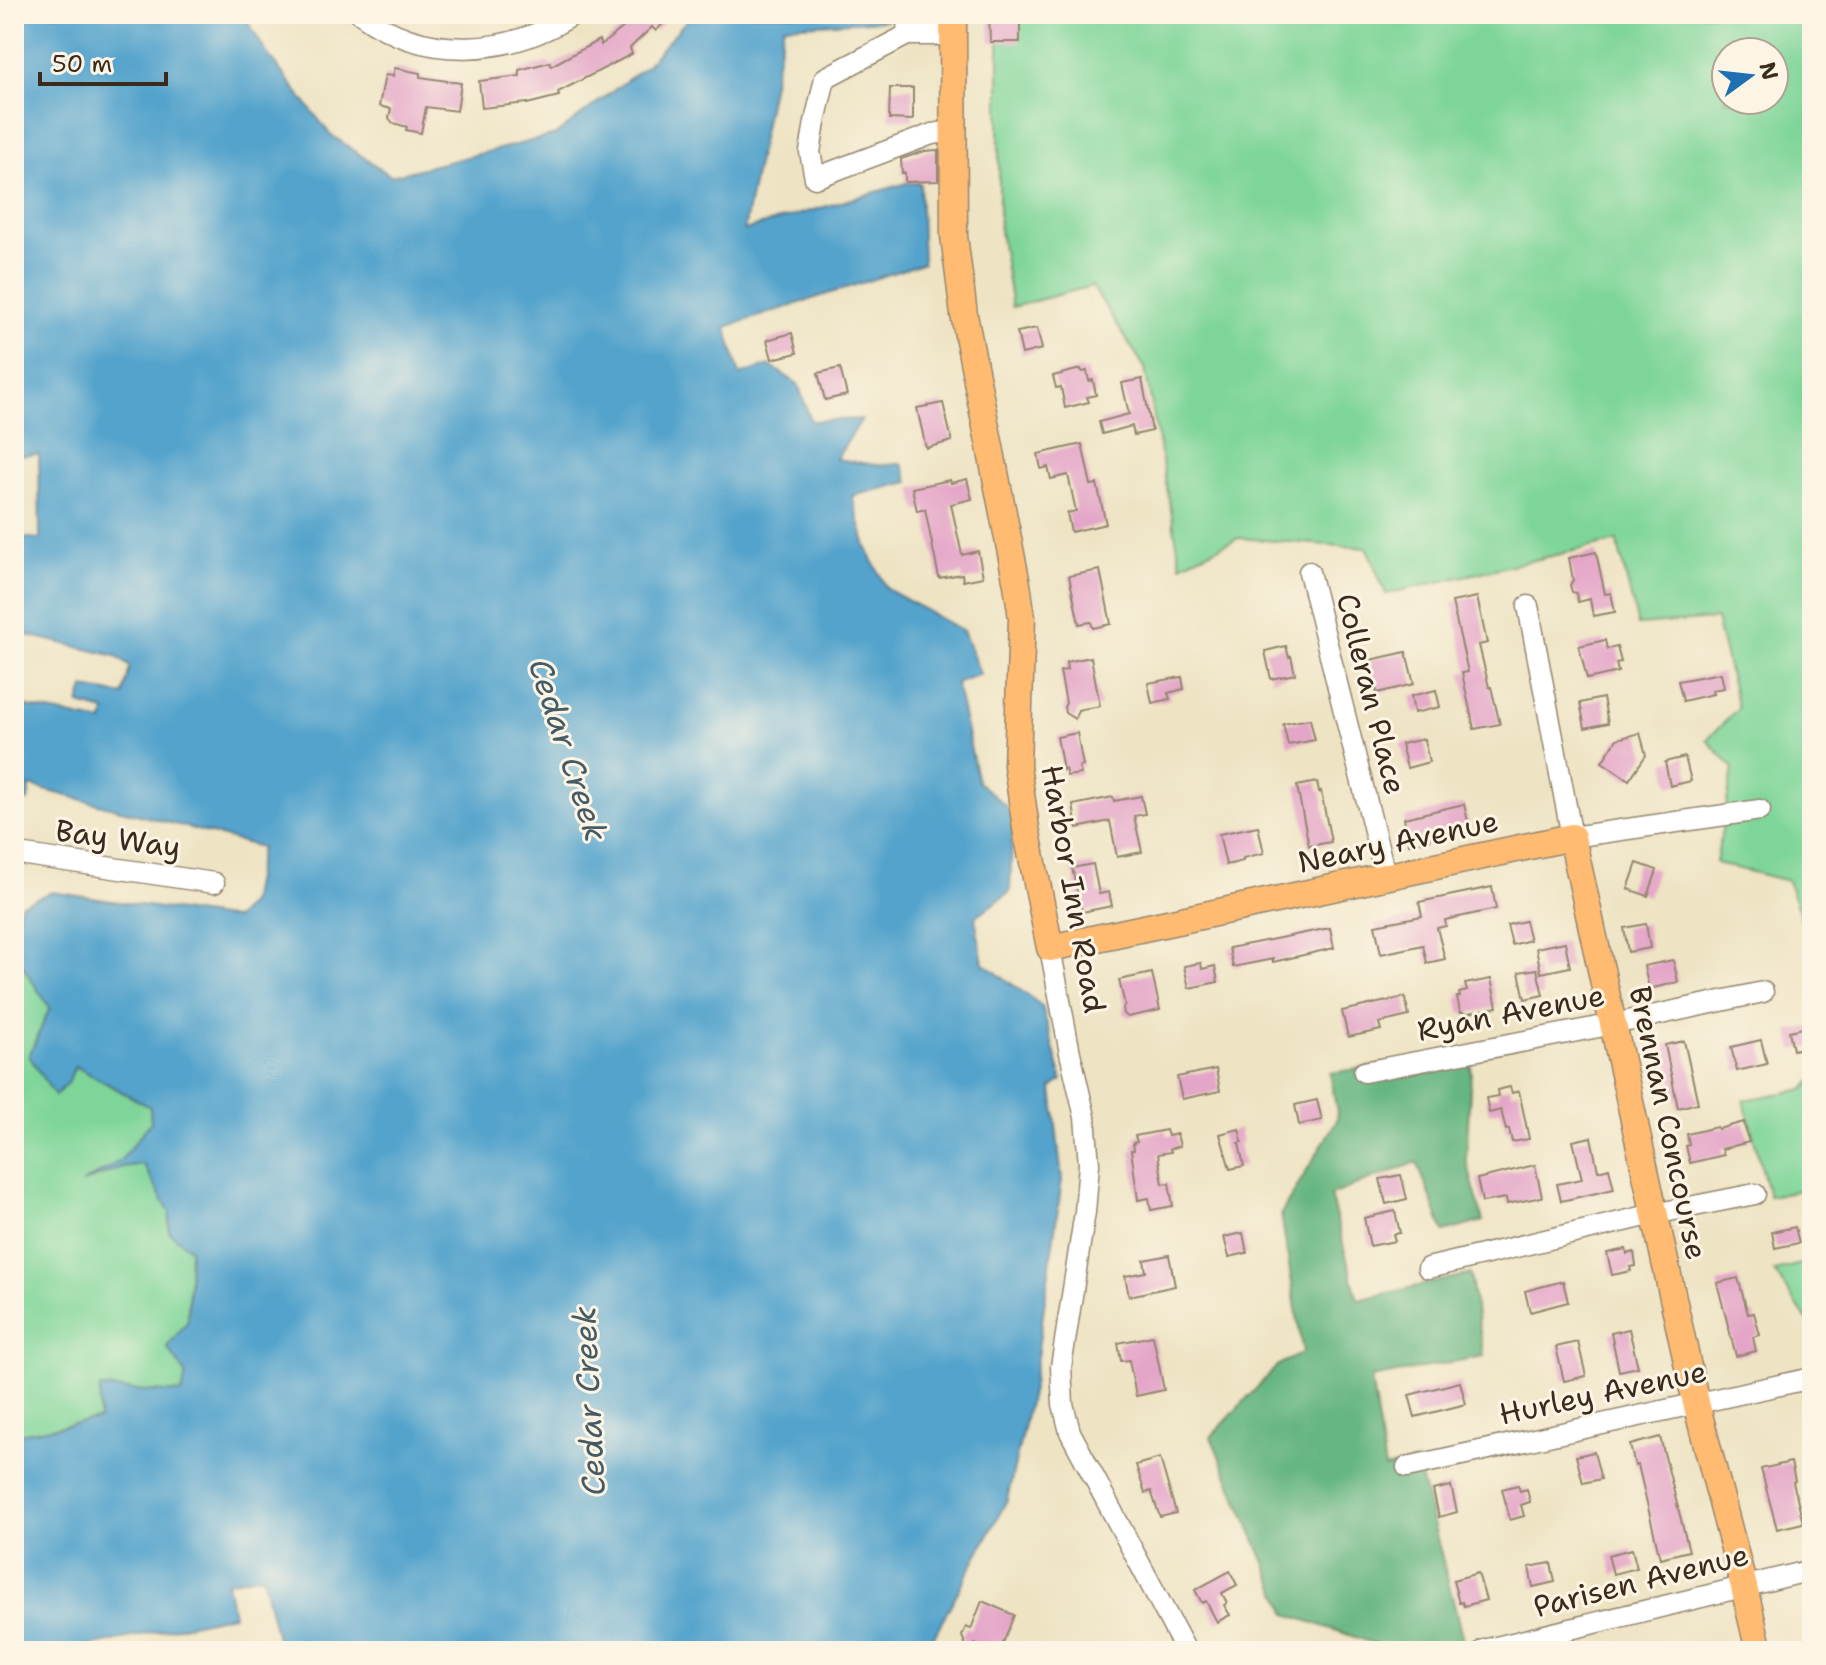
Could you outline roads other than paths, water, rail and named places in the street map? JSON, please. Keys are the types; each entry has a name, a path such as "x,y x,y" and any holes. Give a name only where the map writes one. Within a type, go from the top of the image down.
{"main road":[{"name":"Harbor Inn Road","path":"953,24 954,236 964,315 1022,618 1017,766 1050,948"},
{"name":"Neary Avenue","path":"1050,948 1572,837"},
{"name":"Brennan Concourse","path":"1572,837 1696,1403 1759,1651"}],"street":[{"path":"361,14 400,35 429,45 457,49 504,44 558,24 574,14"},
{"path":"907,35 908,14"},
{"path":"953,24 907,35 825,78 810,152 815,178 932,134 954,131"},
{"name":"Colleran Place","path":"1309,572 1386,878"},
{"name":"Brennan Concourse","path":"1528,606 1572,837"},
{"name":"Neary Avenue","path":"1572,837 1760,810"},
{"name":"Bay Way","path":"14,852 214,883"},
{"name":"Harbor Inn Road","path":"1050,948 1085,1117 1089,1164 1085,1212 1061,1367 1063,1404 1070,1432 1186,1651"},
{"name":"Ryan Avenue","path":"1364,1072 1763,992"},
{"path":"1428,1268 1654,1214 1755,1194"},
{"name":"Hurley Avenue","path":"1407,1467 1812,1378"},
{"name":"Parisen Avenue","path":"1484,1650 1812,1570"}],"water":[{"name":"Cedar Creek","path":"14,14 243,14 266,52 330,134 391,176 555,135 647,65 692,14 886,14 886,20 784,26 744,230 907,183 920,183 923,263 726,327 740,375 769,365 798,384 811,421 862,419 836,459 876,465 902,464 909,482 852,496 866,547 887,589 963,631 980,674 956,683 978,782 1013,812 1010,892 975,917 983,963 1042,1006 1062,1080 1052,1088 1062,1180 1033,1384 1007,1500 926,1651 255,1651 279,1647 262,1575 227,1582 233,1615 67,1651 14,1651 14,1435 99,1419 100,1388 182,1393 186,1374 167,1347 188,1321 190,1249 169,1232 170,1213 143,1164 122,1167 82,1183 120,1161 151,1122 150,1107 75,1066 68,1082 55,1096 29,1056 50,1008 14,953 14,932 21,904 52,892 235,919 250,903 261,847 30,786 28,801 14,796 14,704 103,722 105,711 79,704 84,688 123,695 130,667 116,656 14,632 14,537 40,539 39,454 14,456"}]}
